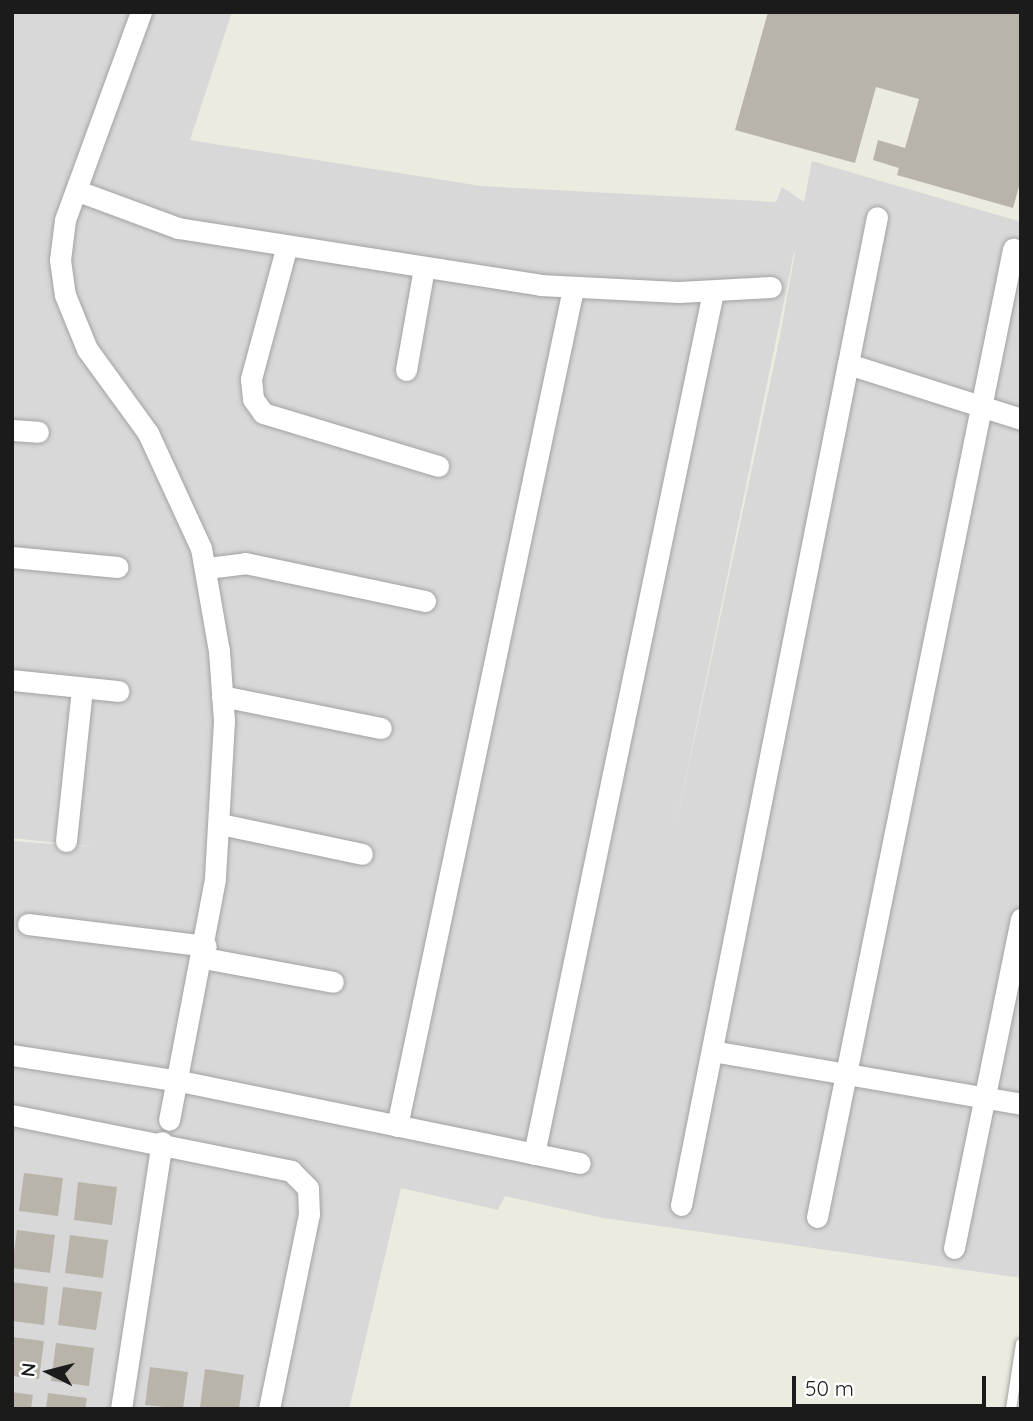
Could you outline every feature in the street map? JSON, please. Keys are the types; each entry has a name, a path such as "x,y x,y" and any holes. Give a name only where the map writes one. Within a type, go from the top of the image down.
{"street":[{"path":"141,12 78,191 65,220 60,260 74,322 148,433 208,568 222,696 220,824 205,952 180,1081 169,1120"},
{"path":"78,191 178,228 286,249 573,289 713,292 771,287"},
{"path":"681,1205 877,217"},
{"path":"286,249 251,379 253,399 263,413 438,466"},
{"path":"817,1217 978,406 1013,249"},
{"path":"407,370 424,268"},
{"path":"397,1126 573,289"},
{"path":"534,1154 713,292"},
{"path":"848,364 1021,419"},
{"path":"12,430 38,432"},
{"path":"12,557 118,567"},
{"path":"208,568 245,563 425,601"},
{"path":"12,680 118,691"},
{"path":"66,841 82,688"},
{"path":"222,696 381,728"},
{"path":"220,824 362,854"},
{"path":"954,1248 1021,919"},
{"path":"29,924 205,952 333,982"},
{"path":"712,1051 843,1076 1021,1104"},
{"path":"12,1055 180,1081 580,1163"},
{"path":"12,1115 162,1142 291,1171 308,1188 309,1214 269,1409"},
{"path":"121,1409 162,1142"}],"lane":[{"path":"1012,1409 1021,1344"}],"shaded area":[{"path":"12,12 232,12 190,140 481,186 776,202 782,187 804,202 812,161 1021,222 1021,1278 603,1218 505,1196 498,1210 401,1188 349,1409 12,1409 12,841 95,847 12,838","holes":["795,253 779,341 675,830"]}],"building":[{"path":"768,12 1021,12 1021,179 1013,208 897,175 899,168 873,160 878,140 905,148 919,99 876,87 855,163 735,130"},
{"path":"24,1173 63,1178 58,1216 19,1211"},
{"path":"78,1182 117,1187 112,1225 74,1220"},
{"path":"17,1230 55,1235 50,1273 12,1268"},
{"path":"70,1235 108,1240 103,1278 65,1273"},
{"path":"12,1282 48,1287 44,1325 12,1321"},
{"path":"63,1287 102,1292 96,1330 58,1325"},
{"path":"12,1337 44,1341 39,1379 12,1376"},
{"path":"56,1343 94,1348 89,1386 51,1381"},
{"path":"150,1367 188,1372 183,1409 145,1405"},
{"path":"205,1369 244,1375 239,1409 200,1407"},
{"path":"12,1392 33,1395 31,1409 12,1409"},
{"path":"48,1393 87,1398 85,1409 46,1409"}]}
